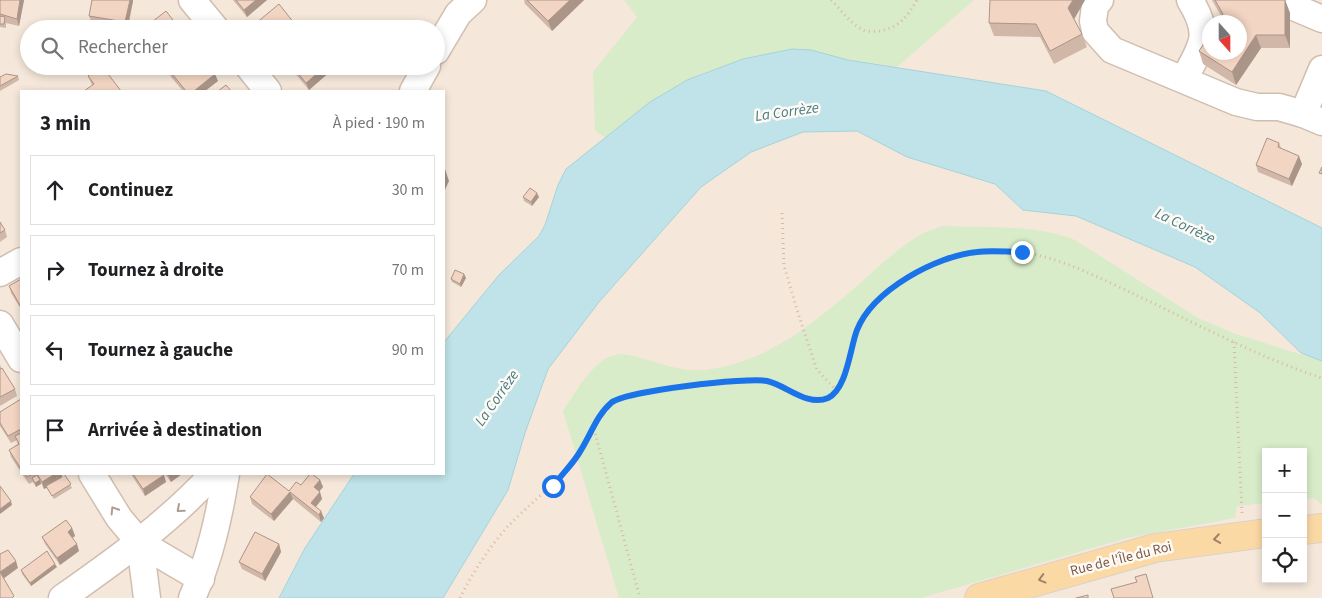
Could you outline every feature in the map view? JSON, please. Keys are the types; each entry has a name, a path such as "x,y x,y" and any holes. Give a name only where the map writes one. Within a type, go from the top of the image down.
{"main road":[{"path":"1307,530 1322,528"},
{"name":"Rue de l'Île du Roi","path":"978,598 1016,593 1155,548 1254,534"}],"street":[{"path":"192,0 209,20"},
{"path":"1100,0 1095,6 1093,21 1095,30 1100,39 1112,50 1236,102 1257,107 1279,107 1313,118 1322,69"},
{"path":"1184,79 1201,48 1204,33 1198,12 1190,0"},
{"path":"1277,0 1322,19"},
{"path":"445,33 459,5"},
{"path":"255,75 267,90"},
{"path":"413,90 422,75"},
{"path":"0,273 20,262"},
{"path":"0,324 20,357"},
{"path":"93,475 119,518 140,542 196,588 217,527 226,475"},
{"path":"62,598 140,542 187,502 212,475"},
{"path":"140,542 147,598"}],"path":[{"path":"831,0 848,19 864,30 878,31 895,28 907,17 917,0"},
{"path":"782,213 784,266 798,313 817,370 837,391"},
{"path":"460,598 480,562 514,521 553,486 580,452 594,429 600,414 613,401 653,390 715,383 768,381 793,393 818,400 828,398 837,391 842,382 858,328 882,297 898,284 928,266 952,256 978,251 1022,252 1065,264 1110,282 1284,366 1322,378"},
{"path":"1234,342 1254,534"},
{"path":"594,429 640,598"}],"shaded area":[{"path":"0,0 1322,0 1322,598 0,598"}],"green space":[{"path":"624,0 974,0 897,67 790,50 743,59 698,75 664,93 605,137 595,131 593,72 637,17"},
{"path":"944,226 1027,229 1044,231 1075,240 1198,318 1236,334 1322,361 1322,504 1313,498 1307,499 1307,448 1262,448 1262,503 1237,506 1235,518 1127,538 921,598 619,598 563,411 588,375 603,360 622,354 693,370 727,366 749,359 771,349 811,324 893,254 912,240 933,229"}],"water":[{"name":"La Corrèze","path":"792,49 811,50 848,60 1046,91 1322,228 1322,361 1301,353 1259,312 1195,267 1076,216 1023,210 995,184 907,157 857,131 803,132 751,152 701,187 599,302 548,369 525,433 508,490 443,598 279,598 305,548 353,475 445,475 445,341 499,275 539,236 566,169 650,102 687,80 743,59"}],"building":[{"path":"0,0 20,0 17,19 0,14"},
{"path":"92,0 130,0 125,20 89,16"},
{"path":"236,0 256,0 244,10"},
{"path":"527,0 570,0 548,21"},
{"path":"990,0 1073,0 1068,8 1082,34 1050,51 1036,24 989,23"},
{"path":"1215,0 1285,0 1285,35 1256,35 1247,49 1247,15 1223,14"},
{"path":"279,4 292,20 260,20"},
{"path":"166,11 173,20 154,20"},
{"path":"0,16 5,17 4,24 0,24"},
{"path":"1213,60 1240,60 1232,72"},
{"path":"6,74 18,76 0,86 0,77"},
{"path":"109,75 120,90 85,90 94,84 88,76"},
{"path":"173,75 214,75 195,90 185,90"},
{"path":"299,75 315,75 306,83"},
{"path":"226,85 230,90 219,90"},
{"path":"1267,138 1279,143 1278,147 1299,156 1289,179 1256,165"},
{"path":"530,188 537,193 531,202 523,197"},
{"path":"0,222 5,230 0,233"},
{"path":"455,270 464,274 460,284 451,279"},
{"path":"20,280 20,305 9,286"},
{"path":"2,368 15,389 0,397 0,369"},
{"path":"20,400 20,430 8,436 0,423 0,412"},
{"path":"20,434 20,467 9,450 19,444 15,436"},
{"path":"37,475 40,480 35,483 32,478"},
{"path":"38,475 53,475 42,482"},
{"path":"61,475 65,475 71,484 52,496 46,486 62,477"},
{"path":"134,475 164,475 143,489"},
{"path":"266,475 289,491 296,482 301,485 309,475 313,475 320,480 314,487 320,492 311,503 321,511 319,515 290,492 271,514 250,497"},
{"path":"0,486 11,501 0,509"},
{"path":"66,520 72,528 68,532 77,544 57,558 42,537"},
{"path":"255,532 279,544 262,574 239,562"},
{"path":"8,550 16,561 0,572 0,554"},
{"path":"47,551 55,564 30,583 21,570"},
{"path":"0,572 14,596 12,598 0,598"},
{"path":"1146,574 1153,598 1114,598 1111,589 1137,582 1135,577"},
{"path":"1088,595 1088,598 1076,598"}],"route":[{"path":"553,486 580,452 594,429 600,414 613,401 653,390 715,383 768,381 793,393 818,400 828,398 837,391 842,382 858,328 882,297 898,284 928,266 952,256 978,251 1022,252"}]}
